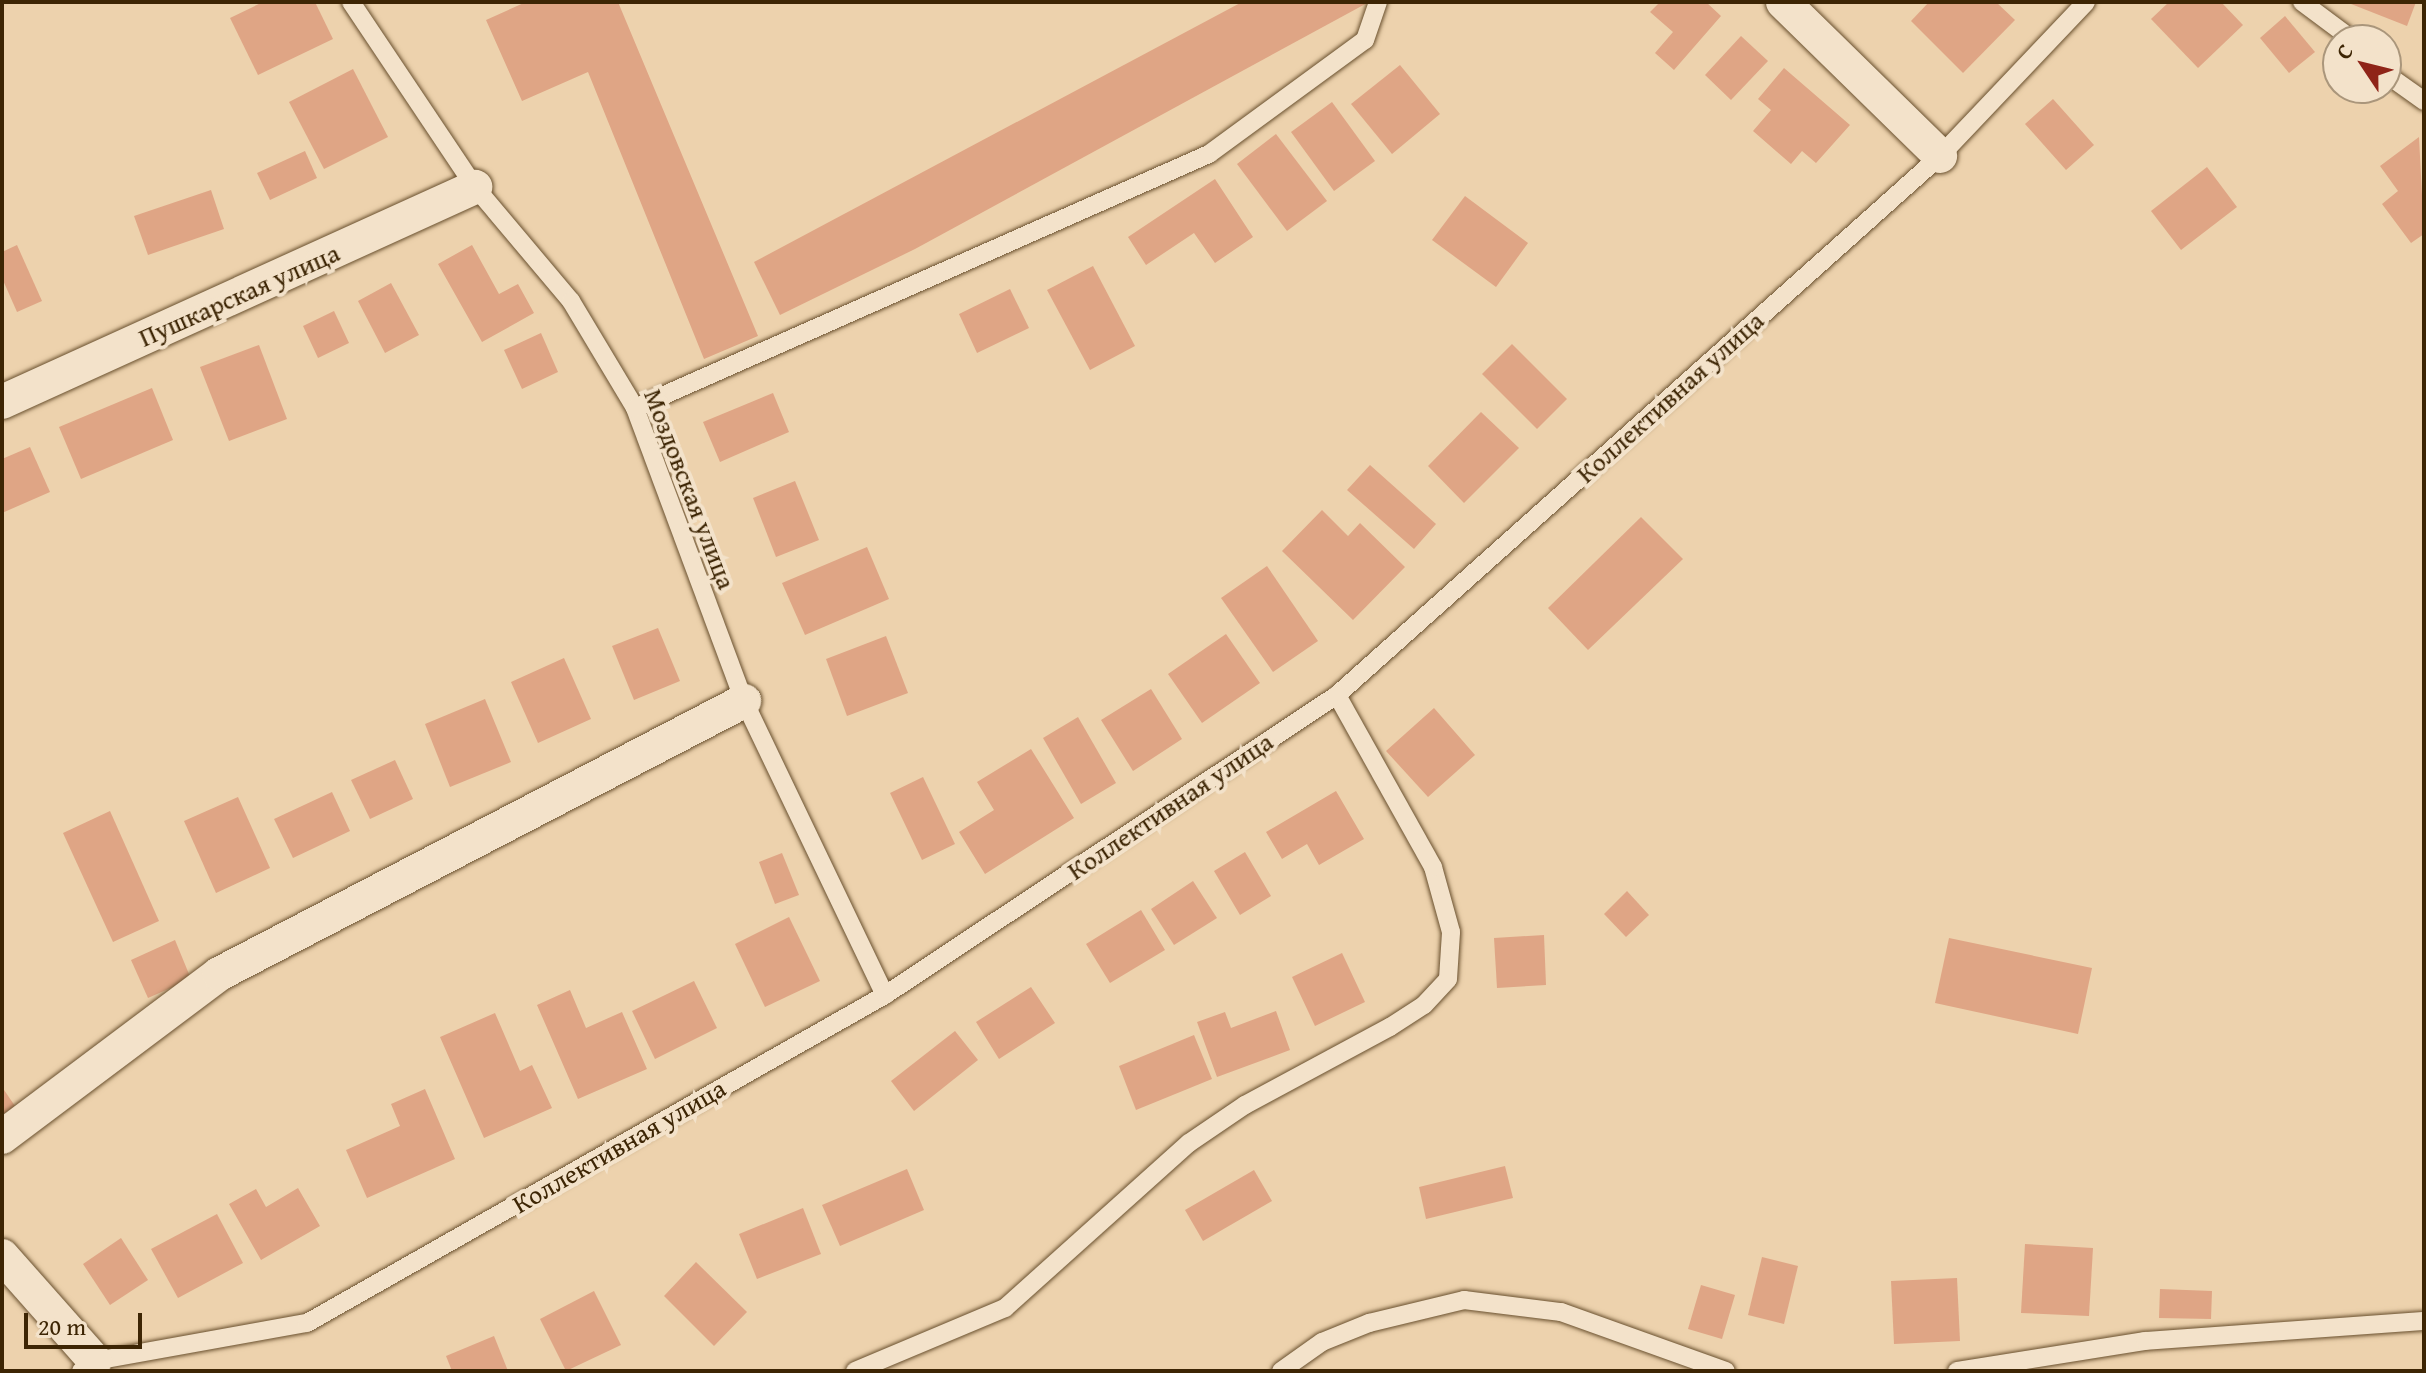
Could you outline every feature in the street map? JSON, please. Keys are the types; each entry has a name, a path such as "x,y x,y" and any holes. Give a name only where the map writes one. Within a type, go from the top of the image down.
{"street":[{"path":"1783,2 1940,156"},
{"name":"Пушкарская улица","path":"2,402 475,187"},
{"path":"2,1137 219,974 744,701"},
{"path":"2,1256 88,1366"}],"lane":[{"name":"Моздовская улица","path":"351,2 475,187 571,301 635,408 744,701 885,995"},
{"path":"635,408 1209,154 1365,40 1378,2"},
{"name":"Коллективная улица","path":"88,1366 307,1323 885,995 1337,695 1940,156 2086,2"},
{"path":"2302,2 2332,24"},
{"path":"2402,85 2424,101"},
{"path":"855,1371 1005,1308 1189,1143 1245,1105 1401,1019 1448,979 1451,932 1433,867 1337,695"},
{"path":"1281,1371 1322,1342 1369,1323 1464,1300 1561,1312 1726,1371"},
{"path":"1957,1371 2145,1341 2424,1321"}],"building":[{"path":"263,2 315,2 333,39 258,75 230,18"},
{"path":"526,2 618,2 758,336 704,359 588,72 522,101 486,20"},
{"path":"1242,2 1369,2 915,249 780,315 754,262"},
{"path":"1660,2 1706,2 1721,16 1674,70 1655,53 1673,32 1650,12"},
{"path":"1929,2 1996,2 2015,20 1963,73 1911,21"},
{"path":"2169,2 2221,2 2243,25 2198,68 2151,19"},
{"path":"2346,2 2416,2 2407,26"},
{"path":"2285,16 2315,52 2289,73 2260,38"},
{"path":"1741,36 1768,61 1731,100 1705,75"},
{"path":"1400,65 1440,114 1392,154 1351,104"},
{"path":"1784,68 1850,125 1816,163 1802,151 1791,164 1753,131 1771,110 1758,99"},
{"path":"353,69 388,137 324,169 289,102"},
{"path":"2053,99 2094,145 2066,170 2025,124"},
{"path":"1332,102 1375,161 1334,191 1291,132"},
{"path":"1276,134 1327,201 1287,231 1237,164"},
{"path":"2419,137 2424,234 2411,243 2382,204 2398,191 2380,166"},
{"path":"305,151 317,178 270,200 257,173"},
{"path":"2207,167 2237,207 2181,250 2151,211"},
{"path":"1215,179 1253,237 1215,263 1194,233 1146,265 1128,237"},
{"path":"211,190 224,229 148,255 134,216"},
{"path":"1465,196 1528,243 1496,287 1432,240"},
{"path":"17,245 42,301 17,312 2,278 2,252"},
{"path":"472,245 499,294 518,284 534,313 482,342 438,264"},
{"path":"1093,266 1135,346 1090,370 1047,290"},
{"path":"391,283 419,335 385,353 358,301"},
{"path":"1010,289 1029,328 977,353 959,314"},
{"path":"334,311 349,343 318,358 303,326"},
{"path":"541,333 558,372 522,389 504,350"},
{"path":"1512,344 1567,399 1537,429 1482,374"},
{"path":"259,345 287,419 229,441 200,367"},
{"path":"152,388 173,440 81,479 59,427"},
{"path":"773,393 789,432 720,462 703,422"},
{"path":"1481,412 1519,448 1464,503 1428,466"},
{"path":"30,447 50,492 2,513 2,459"},
{"path":"1370,465 1436,524 1414,549 1347,490"},
{"path":"795,481 819,540 776,557 753,498"},
{"path":"1322,510 1348,536 1360,523 1405,567 1353,620 1282,551"},
{"path":"1641,517 1683,559 1588,650 1548,608"},
{"path":"867,547 889,599 805,635 782,583"},
{"path":"1267,566 1318,641 1273,672 1221,598"},
{"path":"658,628 680,681 634,700 612,646"},
{"path":"1226,634 1260,683 1202,723 1168,674"},
{"path":"886,636 908,693 847,716 826,659"},
{"path":"564,658 591,719 538,743 511,682"},
{"path":"1151,689 1182,739 1133,771 1101,720"},
{"path":"485,699 511,762 450,787 425,724"},
{"path":"1434,708 1475,755 1428,797 1386,751"},
{"path":"1078,717 1116,783 1081,804 1043,738"},
{"path":"1031,749 1074,818 985,874 959,832 994,810 977,782"},
{"path":"395,760 413,799 370,819 351,780"},
{"path":"923,777 955,844 922,860 890,793"},
{"path":"1336,791 1364,839 1319,865 1307,844 1282,859 1266,832"},
{"path":"332,792 350,831 293,858 274,819"},
{"path":"238,797 270,868 216,893 184,821"},
{"path":"110,811 159,921 113,942 63,833"},
{"path":"1245,852 1271,896 1240,915 1214,871"},
{"path":"782,853 799,895 775,904 759,862"},
{"path":"1193,881 1217,918 1174,945 1151,909"},
{"path":"1627,891 1649,915 1626,937 1604,914"},
{"path":"1141,910 1165,950 1110,983 1086,944"},
{"path":"789,917 820,981 765,1007 735,944"},
{"path":"1544,935 1546,985 1497,988 1494,938"},
{"path":"1949,938 2092,968 2078,1034 1935,1003"},
{"path":"175,940 191,979 148,998 131,960"},
{"path":"1342,953 1365,1002 1315,1026 1292,977"},
{"path":"694,981 717,1028 655,1059 632,1011"},
{"path":"1031,987 1055,1023 999,1059 976,1022"},
{"path":"570,990 586,1028 622,1012 647,1069 578,1099 537,1005"},
{"path":"1276,1011 1290,1050 1217,1077 1197,1022 1225,1012 1231,1028"},
{"path":"495,1013 520,1071 532,1065 552,1108 484,1138 440,1037"},
{"path":"955,1031 978,1060 914,1111 891,1081"},
{"path":"1194,1035 1212,1079 1136,1110 1119,1066"},
{"path":"2,1087 15,1106 2,1115"},
{"path":"425,1089 455,1159 367,1198 346,1150 400,1126 391,1104"},
{"path":"1505,1166 1513,1198 1426,1219 1419,1187"},
{"path":"907,1169 924,1210 840,1246 822,1205"},
{"path":"1254,1170 1272,1201 1203,1241 1185,1210"},
{"path":"298,1188 320,1226 261,1260 229,1204 256,1189 266,1207"},
{"path":"803,1208 821,1254 757,1279 739,1234"},
{"path":"217,1214 243,1263 178,1298 151,1249"},
{"path":"121,1238 148,1280 110,1305 83,1264"},
{"path":"2025,1244 2093,1248 2089,1316 2021,1313"},
{"path":"1762,1257 1798,1266 1784,1324 1748,1315"},
{"path":"696,1262 747,1312 714,1346 664,1296"},
{"path":"1957,1278 1960,1341 1894,1344 1891,1281"},
{"path":"1701,1285 1735,1295 1722,1339 1688,1329"},
{"path":"2160,1289 2212,1291 2211,1319 2159,1318"},
{"path":"594,1291 621,1345 566,1371 540,1319"},
{"path":"494,1336 508,1371 452,1371 446,1356"}]}
